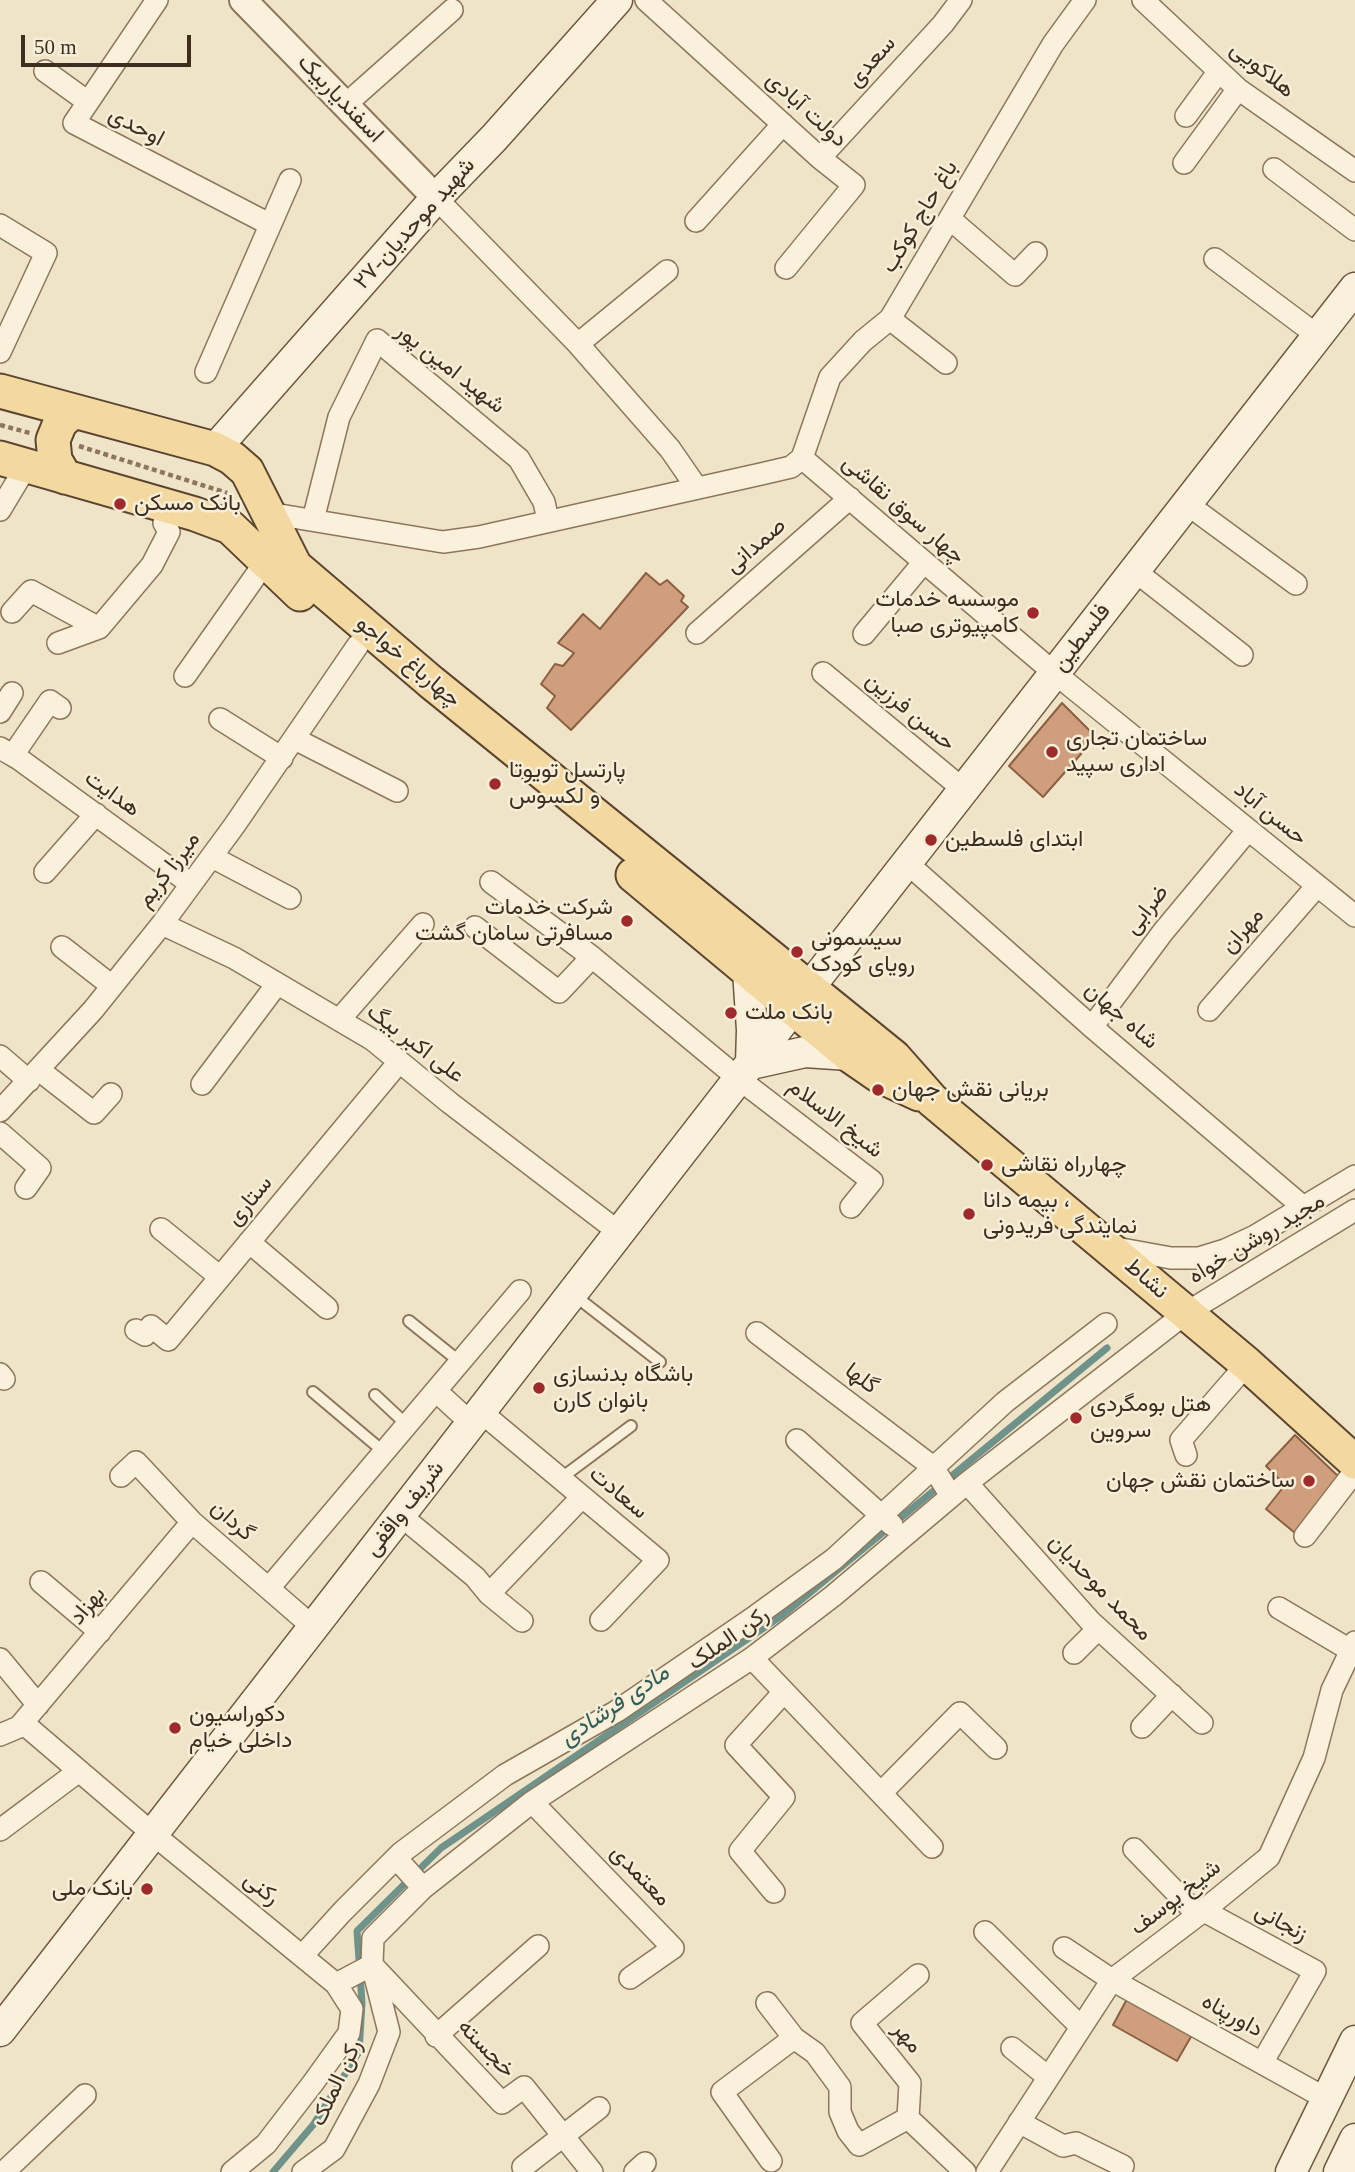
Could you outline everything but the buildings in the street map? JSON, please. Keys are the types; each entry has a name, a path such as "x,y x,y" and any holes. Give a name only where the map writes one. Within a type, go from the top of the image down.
{"main road":[{"name":"۲۷-شهید موحدیان","path":"215,449 436,198 494,138 617,0"},
{"name":"فلسطین","path":"801,998 1355,286"},
{"name":"چهارباغ خواجو","path":"0,391 215,449 232,458 247,471 295,566 801,998"},
{"path":"65,477 55,460 54,440 60,423 73,411"},
{"name":"چهارباغ خواجو","path":"13,462 171,507 230,527 335,628 748,971 801,998"},
{"path":"230,527 242,526 253,519 264,505"},
{"path":"748,971 752,1030 745,1071 804,1052 849,1055"},
{"name":"نشاط","path":"801,998 849,1055 878,1075 932,1100"},
{"name":"نشاط","path":"801,998 894,1057 932,1100 1247,1364 1355,1462"},
{"name":"شریف واقفی","path":"0,2031 801,998"},
{"path":"1291,2172 1355,2041"},
{"path":"1339,2172 1355,2139"}],"street":[{"name":"اوحدی","path":"157,0 74,123 269,224"},
{"name":"اسفندیاربیک","path":"243,0 436,198"},
{"name":"دولت آبادی","path":"646,0 820,158 854,185 786,268"},
{"name":"سعدی","path":"820,158 943,24 961,0"},
{"name":"باغ حاج کوکب","path":"802,458 830,377 863,341 890,319 1053,44 1085,0"},
{"name":"هلاکویی","path":"1143,0 1238,89 1355,171"},
{"path":"345,105 452,10"},
{"path":"45,71 88,102"},
{"path":"1186,116 1219,71"},
{"path":"1184,163 1238,89"},
{"path":"696,221 783,124"},
{"path":"1273,169 1355,230"},
{"path":"206,372 290,180"},
{"path":"436,198 578,344 670,449 697,488"},
{"path":"950,219 1015,275 1037,253"},
{"path":"0,225 46,253 0,352"},
{"path":"1215,259 1317,335"},
{"path":"578,344 667,271"},
{"path":"890,319 946,363"},
{"name":"شهید امین پور","path":"313,520 339,417 377,340 519,459 544,502 548,520"},
{"path":"264,505 313,520 443,542 479,537 791,467 802,458"},
{"name":"چهار سوق نقاشی","path":"802,458 1053,672"},
{"path":"0,510 13,462"},
{"name":"صمدانی","path":"697,633 850,498"},
{"path":"1187,504 1296,584"},
{"path":"58,643 99,628 135,574 152,565 169,532 164,523 171,507"},
{"path":"185,676 266,561"},
{"path":"864,634 924,562"},
{"path":"1135,571 1242,655"},
{"path":"12,612 31,590 99,628"},
{"name":"میرزا کریم","path":"0,1111 112,986 162,924 282,758 358,645"},
{"name":"حسن آباد","path":"1053,672 1355,916"},
{"name":"حسن فرزین","path":"823,673 962,789"},
{"path":"0,712 12,693"},
{"path":"3,749 50,701 60,708"},
{"path":"220,719 282,758"},
{"path":"295,739 397,792"},
{"name":"هدایت","path":"3,749 191,884"},
{"path":"45,872 96,814"},
{"name":"ضرابی","path":"1092,1027 1163,932 1248,830"},
{"path":"212,857 290,898"},
{"name":"شاه جهان","path":"907,863 1092,1027 1301,1206"},
{"path":"491,882 745,1071"},
{"name":"مهران","path":"1209,1010 1317,886"},
{"name":"علی اکبر بیگ","path":"162,924 234,958 373,1040 450,1104 620,1233"},
{"path":"339,1020 423,924"},
{"path":"475,927 559,992 592,957"},
{"path":"62,947 112,986"},
{"path":"202,1084 277,984"},
{"path":"0,1056 94,1113 111,1094"},
{"name":"ستاری","path":"136,1331 145,1335 151,1326 168,1340 399,1062"},
{"name":"شیخ الاسلام","path":"745,1071 872,1181 851,1207"},
{"path":"0,1133 40,1168 26,1188"},
{"name":"مجید روشن خواه","path":"1108,1246 1144,1255 1199,1258 1226,1250 1255,1236 1355,1176"},
{"name":"مجید روشن خواه","path":"1185,1313 1355,1210"},
{"path":"160,1229 220,1277"},
{"path":"249,1242 327,1308"},
{"path":"269,1588 520,1291"},
{"name":"رکن الملک","path":"303,2172 334,2149 369,2084 389,2032 372,1965 373,1938 423,1888 533,1802 752,1658 820,1606 959,1490 1185,1313"},
{"name":"رکن الملک","path":"302,1956 396,1858 505,1775 617,1711 834,1559 1005,1402 1106,1324"},
{"name":"گلها","path":"757,1333 933,1467"},
{"path":"1186,1455 1181,1440 1247,1364"},
{"path":"436,1391 476,1418"},
{"name":"سعادت","path":"476,1418 560,1479 658,1560 601,1620"},
{"path":"797,1440 904,1536"},
{"name":"گردان","path":"121,1476 136,1462 192,1522 313,1627"},
{"name":"محمد موحدیان","path":"933,1467 1098,1629 1202,1723"},
{"path":"1305,1536 1355,1471"},
{"path":"489,1594 582,1497"},
{"path":"400,1515 475,1577 489,1594 522,1621"},
{"name":"بهزاد","path":"0,1735 23,1723 192,1522"},
{"path":"805,1580 820,1606"},
{"path":"41,1582 100,1632"},
{"path":"1279,1608 1353,1646"},
{"path":"1074,1653 1098,1629"},
{"name":"شیخ یوسف","path":"986,2172 1112,1980 1201,1913 1269,1857 1314,1758 1332,1690 1353,1646"},
{"path":"752,1658 932,1847"},
{"path":"0,1660 38,1705"},
{"path":"774,1892 740,1851 784,1797 736,1745 784,1692"},
{"path":"1142,1727 1172,1695"},
{"path":"881,1793 960,1713 996,1748"},
{"path":"23,1723 153,1834"},
{"path":"0,1830 79,1771"},
{"name":"معتمدی","path":"533,1802 673,1948 630,1978"},
{"name":"رکنی","path":"153,1834 336,1984"},
{"path":"1134,1849 1201,1913"},
{"path":"396,1858 423,1888"},
{"name":"زنجانی","path":"1201,1913 1315,1971 1262,2063"},
{"path":"985,1932 1081,2027"},
{"path":"436,2036 538,1946"},
{"name":"داورپناه","path":"1064,1948 1112,1980 1325,2098"},
{"path":"232,2172 266,2144 349,2033 352,2009 336,1984 372,1965"},
{"name":"خجسته","path":"372,1965 502,2103 524,2087 592,2172"},
{"name":"مهر","path":"908,2118 911,2083 862,2023 918,1975"},
{"path":"767,2003 794,2038 815,2053 840,2087 840,2112 848,2131 859,2145 908,2118 965,2172"},
{"path":"771,2161 722,2092 794,2038"},
{"path":"1013,2048 1048,2077"},
{"path":"4,2172 85,2095"},
{"path":"523,2167 598,2108"},
{"path":"1019,2122 1063,2146 1076,2143 1123,2166"}],"lane":[{"path":"1053,672 1317,335"},
{"path":"801,998 814,974 962,789"},
{"path":"572,1293 660,1362"},
{"path":"409,1321 460,1362"},
{"path":"313,1392 384,1452"},
{"path":"375,1395 407,1425"},
{"path":"560,1479 631,1426"}],"waterway":[{"name":"مادی فرشادی","path":"273,2172 313,2125 359,2052 362,2003 357,1931 441,1848 784,1614 1107,1348"}],"place":[{"name":"بانک مسکن","path":"120,504"},
{"name":"موسسه خدمات کامپیوتری صبا","path":"1033,613"},
{"name":"ساختمان تجاری اداری سپید","path":"1052,752"},
{"name":"پارتسل تویوتا و لکسوس","path":"495,784"},
{"name":"ابتدای فلسطین","path":"931,840"},
{"name":"شرکت خدمات مسافرتی سامان گشت","path":"627,921"},
{"name":"سیسمونی رویای کودک","path":"797,952"},
{"name":"بانک ملت","path":"731,1013"},
{"name":"بریانی نقش جهان","path":"878,1090"},
{"name":"چهارراه نقاشی","path":"987,1165"},
{"name":"بیمه دانا ، نمایندگی فریدونی","path":"969,1214"},
{"name":"باشگاه بدنسازی بانوان کارن","path":"539,1388"},
{"name":"هتل بومگردی سروین","path":"1076,1418"},
{"name":"ساختمان نقش جهان","path":"1309,1481"},
{"name":"دکوراسیون داخلی خیام","path":"175,1728"},
{"name":"بانک ملی","path":"147,1889"}]}
